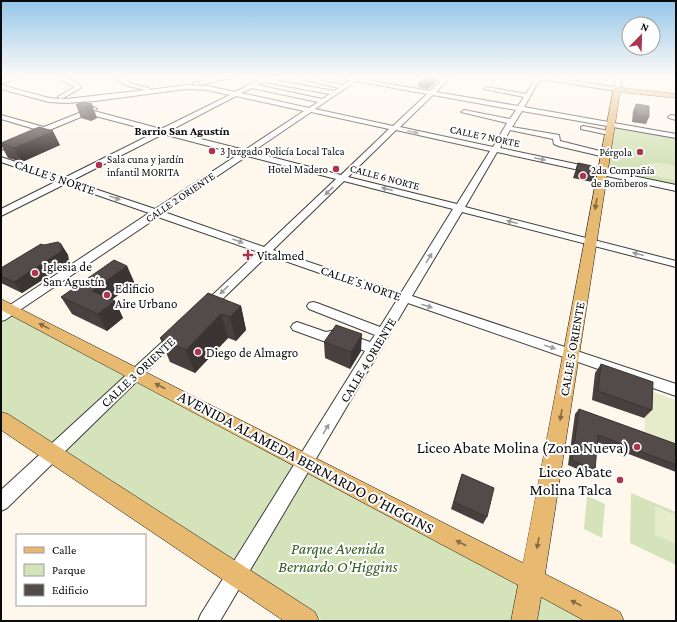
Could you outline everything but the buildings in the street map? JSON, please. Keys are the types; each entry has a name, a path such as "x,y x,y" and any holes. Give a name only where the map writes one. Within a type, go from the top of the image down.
{"main road":[{"name":"CALLE 5 ORIENTE","path":"524,621 572,354 614,106"},
{"name":"AVENIDA ALAMEDA BERNARDO O'HIGGINS","path":"5,310 136,374 611,621"},
{"path":"1,420 306,621"}],"street":[{"path":"1,148 102,106"},
{"path":"1,213 213,106"},
{"name":"CALLE 7 NORTE","path":"292,106 676,188"},
{"name":"CALLE 2 ORIENTE","path":"5,310 158,212 316,106"},
{"path":"198,315 418,106"},
{"path":"473,106 514,119 556,137 557,142 561,144 605,155"},
{"name":"CALLE 4 ORIENTE","path":"208,621 522,106"},
{"path":"476,108 514,119"},
{"name":"CALLE 6 NORTE","path":"88,112 676,264"},
{"path":"464,112 514,119 676,136"},
{"path":"1,116 45,130"},
{"path":"583,128 610,129"},
{"name":"CALLE 5 NORTE","path":"1,159 158,212 266,251 676,390"},
{"path":"313,306 384,333"},
{"path":"297,326 326,337 332,334 340,336 374,349"},
{"name":"CALLE 3 ORIENTE","path":"1,502 181,331"}],"green space":[{"path":"615,128 676,137 676,185 615,172 607,167"},
{"path":"658,162 676,166 676,180 659,177 647,169 649,164"},
{"name":"Parque Avenida Bernardo O'Higgins","path":"1,309 594,621 323,621 1,412"},
{"path":"646,390 676,400 676,452 644,440"},
{"path":"631,493 676,512 676,565 630,543"},
{"path":"587,496 605,504 602,538 584,529"},
{"path":"655,506 676,515 676,544 655,535"}],"place":[{"name":"3 Juzgado Policía Local Talca","path":"212,151"},
{"name":"Pérgola","path":"640,152"},
{"name":"Sala cuna y jardín infantil MORITA","path":"99,165"},
{"name":"Hotel Madero","path":"336,169"},
{"name":"2da Compañía de Bomberos","path":"583,176"},
{"name":"Vitalmed","path":"248,255"},
{"name":"Iglesia de San Agustín","path":"35,273"},
{"name":"Edificio Aire Urbano","path":"107,295"},
{"name":"Diego de Almagro","path":"198,352"},
{"name":"Liceo Abate Molina (Zona Nueva)","path":"637,447"},
{"name":"Liceo Abate Molina Talca","path":"620,480"}],"district":[{"name":"Barrio San Agustín","path":"182,131"}]}
